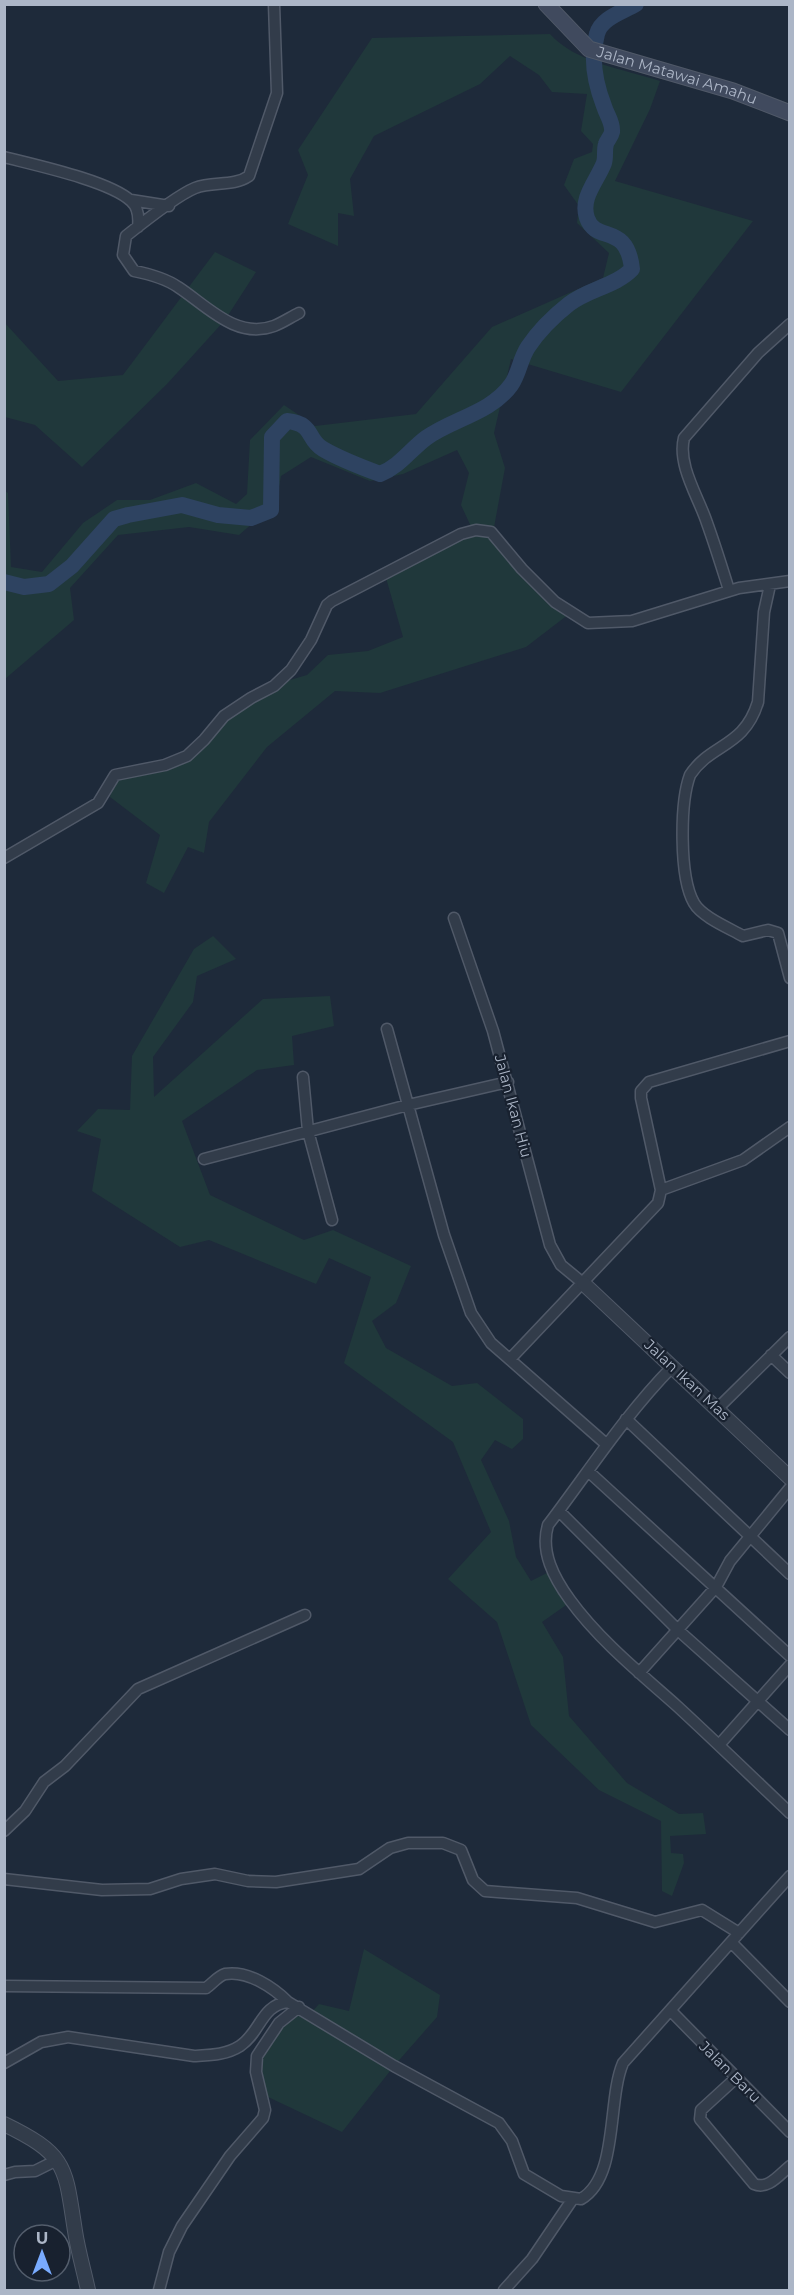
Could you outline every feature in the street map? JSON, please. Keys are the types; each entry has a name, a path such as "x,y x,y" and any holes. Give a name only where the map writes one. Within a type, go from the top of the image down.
{"main road":[{"name":"Jalan Matawai Amahu","path":"546,4 589,49 733,91 789,113"}],"street":[{"path":"274,4 277,93 249,176 240,182 209,184 194,189 126,236 123,255 128,266 134,271 159,277 177,286 219,318 243,327 260,329 274,326 299,313"},
{"path":"4,157 93,182 131,200 169,206"},
{"path":"131,200 139,217 138,226"},
{"path":"729,590 682,452 684,438 732,381 789,324"},
{"path":"7,855 98,803 115,775 165,765 187,756 224,716 274,686 291,670 311,640 327,605 337,596 461,534 476,530 491,532 522,569 555,602 588,623 632,621 729,590 789,581"},
{"path":"770,585 764,612 759,695 754,714 737,738 690,775 684,816 684,837 688,885 694,905 743,936 768,930 778,933 789,978"},
{"name":"Jalan Ikan Hiu","path":"454,918 482,993 508,1082 550,1245 561,1265 584,1284"},
{"path":"387,1029 444,1235 471,1313 491,1343 511,1358 606,1444"},
{"path":"511,1358 655,1207 661,1190 641,1098 644,1087 649,1082 789,1041"},
{"path":"303,1077 308,1131 332,1220"},
{"path":"204,1159 408,1105 508,1082"},
{"path":"661,1190 743,1161 789,1127"},
{"name":"Jalan Ikan Mas","path":"584,1284 718,1408 789,1478"},
{"path":"718,1408 789,1337"},
{"path":"771,1355 789,1373"},
{"path":"672,1367 606,1444 548,1525 544,1545 556,1577 583,1615 639,1673 719,1745 789,1813"},
{"path":"626,1419 789,1574"},
{"path":"588,1471 789,1656"},
{"path":"639,1673 716,1587 730,1561 789,1488"},
{"path":"559,1511 679,1630 789,1730"},
{"path":"4,1831 25,1810 44,1782 65,1766 138,1689 305,1615"},
{"path":"719,1745 789,1665"},
{"path":"4,1879 102,1890 150,1889 181,1879 215,1874 248,1881 276,1882 359,1869 398,1844 435,1842 461,1850 473,1880 485,1891 577,1898 655,1922 702,1910 736,1938 789,2002"},
{"path":"504,2290 532,2259 572,2200 587,2195 599,2180 610,2138 616,2079 623,2063 789,1876"},
{"path":"4,1986 206,1988 225,1974 235,1975 273,1988 293,2005 394,2066 499,2123 512,2141 524,2174 546,2189 572,2200"},
{"path":"4,2063 40,2042 68,2037 194,2056 213,2055 240,2045 271,2007 293,2005"},
{"path":"159,2290 169,2252 182,2226 230,2157 263,2118 265,2110 256,2072 257,2056 293,2005"},
{"name":"Jalan Baru","path":"671,2011 789,2132"},
{"path":"736,2078 701,2110 700,2119 754,2184 760,2187 768,2184 789,2166"},
{"path":"4,2124 38,2142 57,2160 67,2178 72,2196 75,2231 88,2290"},
{"path":"4,2175 35,2171 57,2160"}],"green space":[{"path":"550,34 573,52 601,64 660,81 650,109 615,181 753,221 621,392 511,359 494,433 505,468 492,538 569,614 526,647 380,693 335,691 267,747 209,822 204,853 188,847 164,893 146,883 160,835 110,797 114,781 186,757 219,725 283,682 307,675 328,655 368,651 403,637 386,578 444,545 474,533 461,505 469,473 457,450 403,474 370,481 311,457 281,476 276,503 239,535 189,527 118,535 70,588 74,620 5,679 5,491 8,493 11,567 42,572 83,523 117,500 150,500 196,483 236,504 247,494 250,440 284,405 315,426 416,414 492,327 603,278 609,253 577,223 579,206 564,185 574,159 592,152 593,144 581,131 587,94 552,92 539,75 510,56 480,84 374,136 350,179 354,216 338,213 338,246 288,224 308,175 298,150 372,38"},
{"path":"215,252 256,272 225,320 167,384 82,467 35,425 5,417 5,323 58,381 123,375"},
{"path":"213,936 236,959 197,976 193,1002 153,1057 154,1097 263,999 330,996 334,1026 292,1036 294,1065 257,1070 182,1121 210,1195 304,1240 333,1230 411,1266 396,1303 372,1321 386,1348 452,1386 477,1383 523,1419 523,1439 512,1449 495,1440 481,1460 509,1521 516,1557 531,1581 551,1571 569,1603 542,1622 563,1657 569,1716 627,1783 679,1814 703,1813 706,1834 670,1836 671,1853 683,1854 684,1863 672,1896 662,1891 661,1821 599,1790 531,1725 497,1622 448,1579 491,1532 453,1442 344,1363 371,1277 329,1258 316,1284 209,1240 180,1247 92,1191 101,1139 77,1131 98,1109 130,1110 132,1056 194,949"},
{"path":"364,1949 440,1995 437,2017 394,2066 342,2132 266,2096 259,2082 257,2064 271,2037 300,2008 310,2014 319,2004 349,2011"}],"waterway":[{"path":"4,582 24,587 49,584 72,566 114,519 128,515 182,505 218,515 251,518 271,510 272,437 287,421 302,425 323,449 380,474 399,462 436,431 482,409 503,395 514,381 528,347 553,318 577,299 618,280 632,269 629,254 624,245 618,239 591,226 585,211 587,197 604,163 606,144 612,132 612,125 594,71 597,34 599,28 613,16 636,4"}]}
